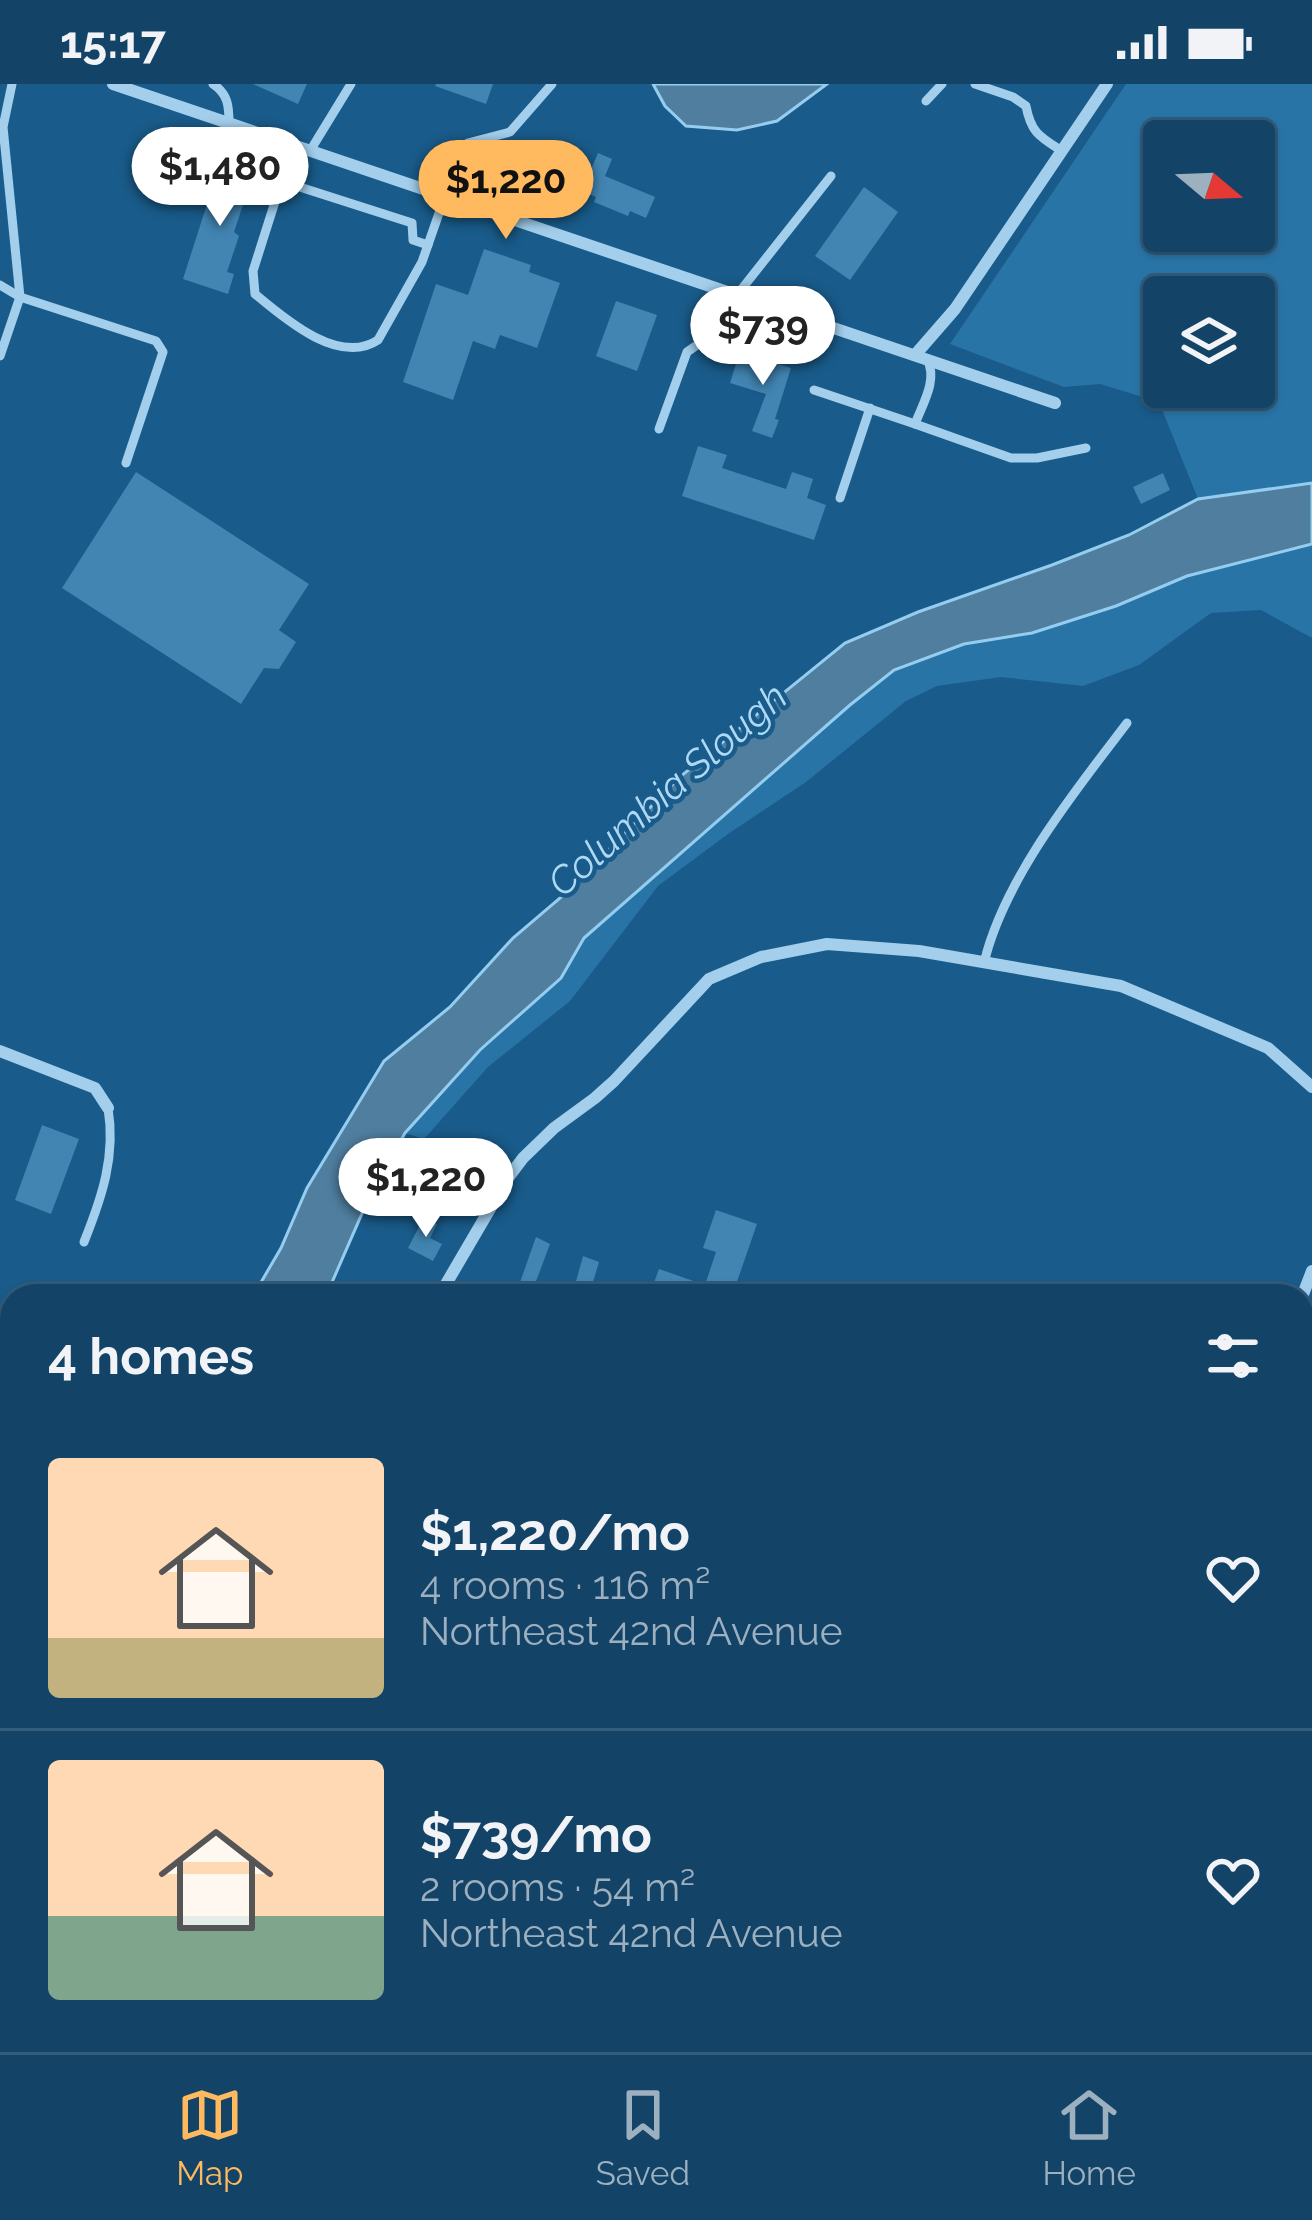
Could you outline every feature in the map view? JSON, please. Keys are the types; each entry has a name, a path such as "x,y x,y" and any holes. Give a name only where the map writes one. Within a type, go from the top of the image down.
{"street":[{"path":"113,84 138,88 310,151 1055,403"},
{"path":"921,357 1107,84"},
{"path":"446,1284 523,1158 614,1081 710,979 761,957 827,944 919,951 1121,986 1268,1048 1310,1081"},
{"path":"0,1051 95,1088 108,1108"}],"lane":[{"path":"0,356 20,296 3,127 12,84"},
{"path":"213,84 226,97 229,123"},
{"path":"310,151 350,84"},
{"path":"293,145 253,271 255,294 290,323 340,348 367,348 378,340 422,262 458,151 468,143 510,132 552,84"},
{"path":"926,101 942,84"},
{"path":"975,84 1026,106 1029,124 1062,151"},
{"path":"785,351 738,335 742,296 831,176"},
{"path":"281,181 412,223 412,240 428,245"},
{"path":"0,285 156,341 163,352 126,463"},
{"path":"659,429 687,352 736,331"},
{"path":"915,424 932,378 932,369 921,357"},
{"path":"814,390 1011,458 1086,448"},
{"path":"840,498 870,409"},
{"path":"984,963 989,940 1028,862 1070,796 1127,723"},
{"path":"84,1241 110,1159 108,1108"}],"shaded area":[{"path":"653,84 827,84 777,121 737,130 686,126 665,106"},
{"path":"1126,84 1312,84 1312,483 1198,499 1161,408 1275,408 1275,276 1143,276 1143,397 1100,384 1064,387 950,344"},
{"path":"1312,483 1312,544 1187,576 1116,606 1032,633 964,644 894,670 584,938 561,978 480,1050 405,1133 371,1193 331,1284 260,1284 307,1188 384,1061 450,1007 513,938 566,893 681,776 845,643 1129,535 1198,499"},
{"path":"1312,544 1312,638 1261,610 1211,613 1139,665 1083,686 1001,677 937,686 906,701 806,782 658,886 570,1001 488,1067 424,1139 405,1133 480,1050 561,978 584,938 894,670 964,644 1032,633 1116,606 1187,576"}],"building":[{"path":"253,84 307,84 298,104"},
{"path":"436,84 493,84 486,104"},
{"path":"598,153 612,159 605,176 655,197 646,218 594,202 596,197 582,191"},
{"path":"236,156 257,163 234,232 239,236 227,272 234,274 228,294 183,279 216,176 229,180"},
{"path":"864,187 898,212 850,280 815,256"},
{"path":"484,249 531,265 529,272 560,283 537,348 500,335 495,349 473,341 453,400 403,382 436,284 468,295"},
{"path":"616,301 657,315 637,371 596,356"},
{"path":"740,351 791,368 772,438 752,431 766,394 730,383"},
{"path":"698,446 727,455 722,468 786,489 792,472 813,479 807,498 826,505 814,540 682,496"},
{"path":"136,472 309,584 279,630 296,642 279,669 264,668 241,704 62,588"},
{"path":"1163,473 1170,490 1141,504 1133,487"},
{"path":"42,1125 79,1139 51,1214 15,1200"},
{"path":"716,1210 757,1224 736,1284 705,1284 716,1252 703,1248"},
{"path":"424,1217 437,1224 430,1238 442,1244 433,1261 408,1248"},
{"path":"536,1237 550,1244 535,1284 519,1284"},
{"path":"583,1256 599,1262 592,1284 575,1284"},
{"path":"659,1269 702,1284 653,1284"}],"water label":[{"name":"Columbia Slough","path":"667,789"}]}
